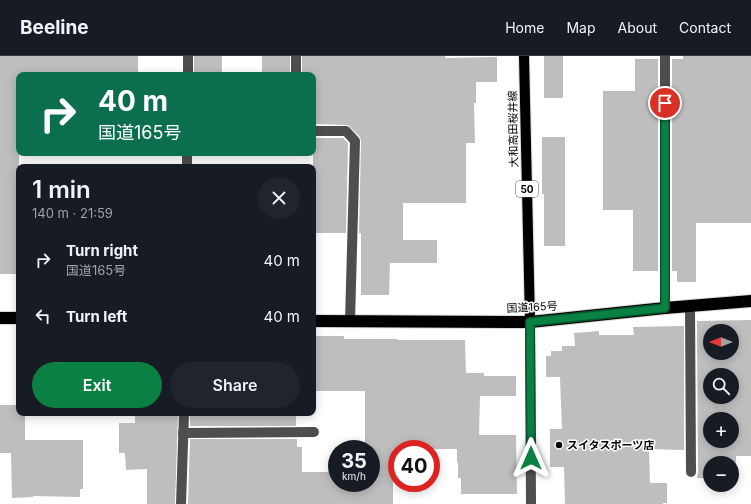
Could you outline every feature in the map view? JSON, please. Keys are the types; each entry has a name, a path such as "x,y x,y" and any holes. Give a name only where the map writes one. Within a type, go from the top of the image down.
{"highway":[{"name":"国道165号","path":"316,320 530,322 751,301"},
{"path":"0,318 16,318"}],"main road":[{"name":"大和高田桜井線","path":"524,56 530,322"}],"street":[{"path":"188,56 188,72"},
{"path":"296,56 296,72"},
{"path":"665,56 665,308"},
{"path":"316,131 346,131 355,141 350,321"},
{"path":"690,306 691,472"},
{"path":"530,322 531,504"},
{"path":"181,504 184,416"},
{"path":"183,433 314,432"}],"building":[{"path":"0,56 138,56 138,72 16,72 16,156 19,156 19,164 16,164 16,274 0,274"},
{"path":"194,56 222,56 222,72 194,72"},
{"path":"262,56 290,56 290,72 262,72"},
{"path":"302,56 445,56 445,58 497,57 497,82 476,82 476,103 474,103 475,143 466,143 466,203 403,203 403,240 437,240 437,263 390,263 389,295 361,295 361,233 359,233 360,137 348,125 316,124 316,72 302,72"},
{"path":"544,56 563,56 563,98 544,98"},
{"path":"683,56 751,56 751,223 696,223 696,282 677,282 677,271 672,271 672,59 683,59"},
{"path":"635,59 658,59 658,271 633,271 633,210 603,210 603,91 635,91"},
{"path":"542,137 565,137 565,246 544,246"},
{"path":"316,138 343,138 348,143 346,233 316,233 316,164 313,164 313,156 316,156"},
{"path":"751,320 751,456 703,456 703,478 697,478 697,321"},
{"path":"684,326 684,450 649,449 650,483 667,483 667,503 565,504 564,467 550,467 550,429 562,429 560,377 546,377 546,356 551,356 551,351 562,351 562,346 575,346 574,333 599,331 599,335 634,335 633,327"},
{"path":"316,336 344,336 344,339 465,340 466,373 484,373 484,376 516,376 516,396 480,396 479,435 516,435 517,494 461,494 461,478 458,478 457,449 440,449 440,440 388,440 388,492 393,492 393,504 188,504 190,439 297,439 297,447 302,447 302,472 328,472 328,492 380,492 380,440 365,440 365,391 316,391"},
{"path":"0,405 16,405 16,416 25,416 25,440 83,440 83,489 80,489 80,497 33,496 12,498 11,453 0,453"},
{"path":"135,416 178,416 175,504 147,504 147,469 126,470 125,453 119,453 119,423 135,423"},
{"path":"190,416 296,416 296,426 190,426"}],"place":[{"name":"スイタスポーツ店","path":"559,445"}],"route":[{"path":"531,458 530,322 665,308 665,103"}]}
